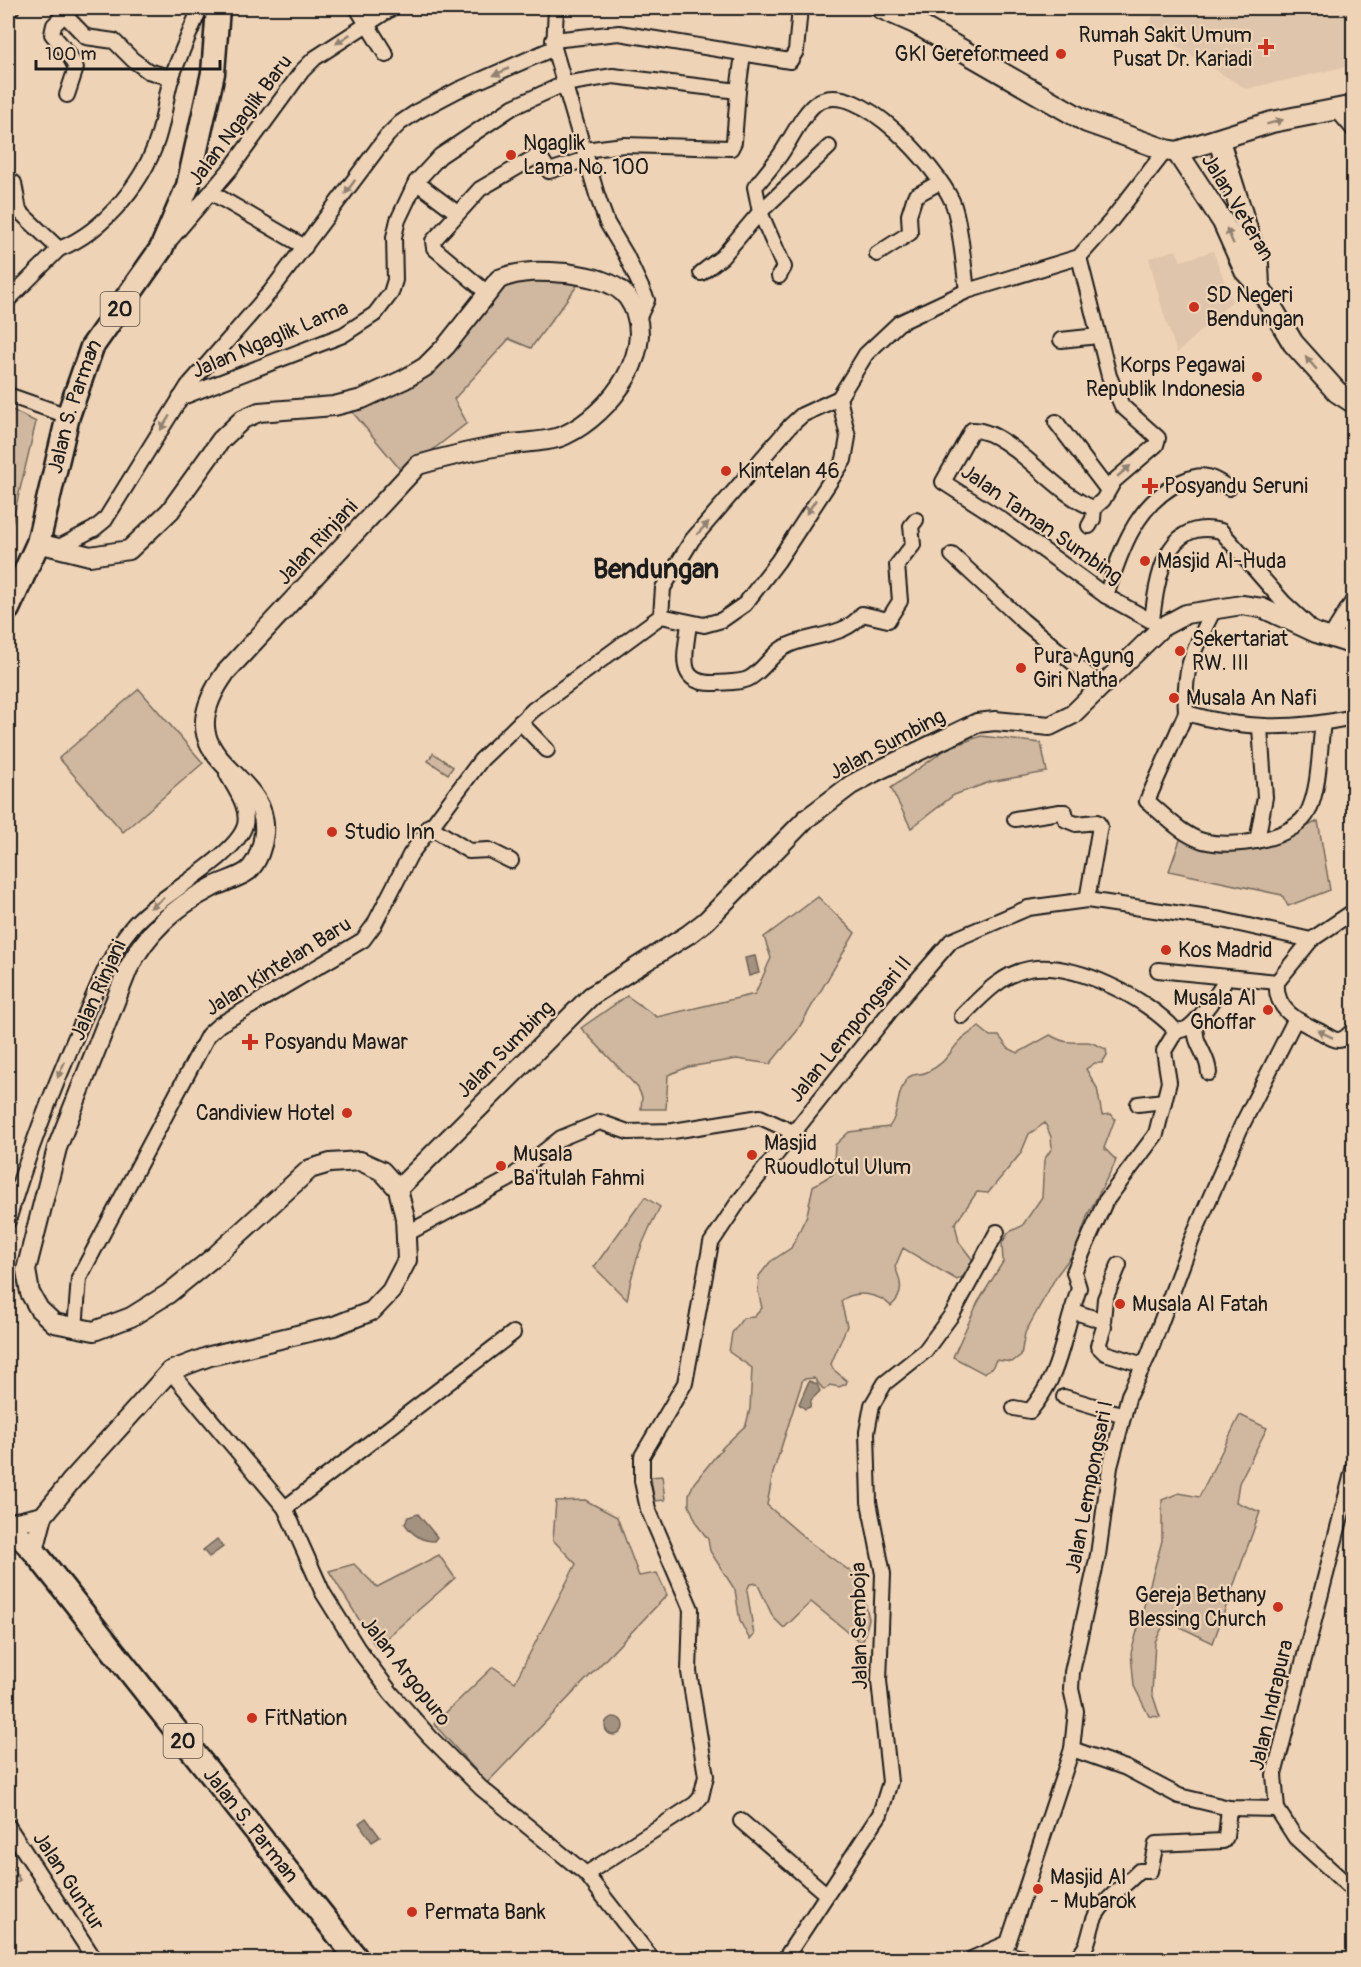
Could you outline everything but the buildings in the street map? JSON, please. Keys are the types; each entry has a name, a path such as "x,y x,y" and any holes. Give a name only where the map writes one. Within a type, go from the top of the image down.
{"highway":[{"name":"Jalan S. Parman","path":"8,609 48,546 68,416 92,347 161,249 188,186 213,73 218,8"},
{"name":"Jalan S. Parman","path":"8,1524 33,1551 358,1959"}],"main road":[{"path":"881,8 915,15 1087,122 1172,151 1219,141 1272,122 1345,107"},
{"name":"Jalan Veteran","path":"1219,141 1258,264 1259,286"},
{"name":"Jalan Veteran","path":"1172,151 1223,222 1245,271 1259,286 1293,343 1337,392 1353,403"}],"street":[{"path":"8,12 12,8"},
{"path":"8,300 59,249 95,226 127,194 149,158 160,132 171,78 200,8"},
{"path":"357,8 386,55"},
{"name":"Jalan Ngaglik Baru","path":"161,249 212,193 302,71 315,58 392,8"},
{"path":"556,8 554,44 585,155 607,223 627,255 647,300 638,319"},
{"name":"Jalan Ngaglik Lama","path":"48,546 94,529 105,520 180,399 305,247 400,123 458,90 554,44 619,33 789,61 796,51 800,8"},
{"path":"67,95 76,68 68,53 52,34 61,11 86,37 114,41 148,71 171,78"},
{"path":"486,292 433,245 456,212 480,189 535,157 540,157 549,171 585,155 624,145 730,148 734,142 743,54"},
{"name":"Jalan Ngaglik Lama","path":"180,399 343,335 375,314 391,293 395,280 394,237 398,220 416,182 440,156 498,116 564,84 613,76 738,91"},
{"path":"779,276 784,267 760,212 755,187 815,104 823,100 847,101 881,119 922,157 953,202 967,291"},
{"path":"1345,107 1353,130"},
{"path":"701,273 734,245 760,212 829,147"},
{"path":"838,398 848,436 844,460 777,561 745,604 722,620 704,625 661,616 663,588 692,540 790,426 802,415 838,398 866,354 881,338 899,322 967,291 1079,257 1172,151"},
{"path":"416,182 456,212"},
{"path":"877,254 910,233 909,214 915,196 940,182"},
{"path":"14,183 19,211 59,249"},
{"path":"212,193 305,247"},
{"name":"Jalan Taman Sumbing","path":"1079,257 1109,376 1122,406 1152,431 1158,438 1156,445 1121,474 1094,508 1085,505 995,435 982,430 972,430 943,482 1002,520 1106,596 1157,623"},
{"path":"48,546 90,556 129,550 170,511 221,440 243,419 259,412 334,406 362,399 405,379 425,367 446,346 486,292 499,279 535,270 594,278 614,287 627,297 638,319"},
{"name":"Jalan Rinjani","path":"398,1189 382,1171 360,1161 330,1163 310,1169 215,1256 168,1294 131,1317 94,1331 54,1323 39,1310 30,1293 26,1270 57,1148 128,969 141,944 168,916 189,899 248,871 260,852 264,833 263,814 252,794 221,763 209,747 205,715 212,691 226,672 418,465 457,453 564,436 587,421 615,393 628,372 636,355 638,319"},
{"path":"1061,340 1098,336"},
{"path":"8,395 68,416"},
{"path":"1056,422 1107,489"},
{"path":"1106,596 1121,549 1154,499 1168,488 1195,476 1208,477 1229,488"},
{"path":"1089,526 1093,519 1094,508"},
{"path":"689,623 685,660 687,673 691,679 702,684 748,679 783,648 852,627 862,614 888,620 900,601 897,565 913,545 911,526 916,520"},
{"path":"1157,623 1155,594 1170,547 1183,534 1198,528 1221,531 1284,603 1323,636 1353,599"},
{"path":"952,555 1022,620 1101,686"},
{"name":"Jalan Sumbing","path":"398,1189 591,996 698,927 795,829 851,785 977,723 995,721 1050,726 1072,715 1157,623 1186,614 1242,605 1262,608 1323,636 1353,645"},
{"path":"1214,609 1185,674 1186,713 1170,755 1147,801 1184,832 1202,841 1223,845 1257,841 1279,834 1304,818 1308,812 1323,723"},
{"name":"Jalan Kintelan Baru","path":"75,1329 79,1278 208,1035 219,1025 363,940 374,925 410,855 429,826 481,760 532,710 661,616"},
{"path":"1186,713 1217,722 1260,728 1323,723 1353,717"},
{"path":"520,722 547,750"},
{"path":"1257,841 1265,797 1260,728"},
{"path":"8,1221 49,1098 106,964 146,911 204,869 236,840 245,825 242,802 221,763"},
{"path":"1016,819 1065,812 1066,820 1076,824 1097,822 1100,826 1087,900"},
{"path":"429,826 469,851 489,849 511,861"},
{"path":"204,869 220,884"},
{"name":"Jalan Lempongsari II","path":"586,1874 695,1804 705,1787 700,1726 689,1672 691,1610 648,1509 642,1481 642,1456 685,1383 711,1243 739,1201 892,1009 951,941 1028,908 1087,900 1222,920 1311,940"},
{"path":"1353,911 1311,940 1277,982 1276,989 1287,1014 1295,1020 1336,1040 1345,1038 1353,1029"},
{"path":"962,1016 993,985 1028,969 1065,969 1121,990 1176,1031"},
{"path":"1158,970 1277,982"},
{"path":"1014,1408 1030,1411 1047,1390 1055,1374 1079,1288 1074,1272 1105,1202 1156,1134 1169,1082 1164,1051 1176,1031 1187,1029 1196,1022 1222,990 1226,978"},
{"name":"Jalan Lempongsari I","path":"1011,1952 1072,1749 1076,1720 1071,1689 1072,1672 1098,1555 1110,1467 1129,1395 1144,1365 1192,1239 1241,1127 1295,1020"},
{"path":"1196,1022 1195,1038 1207,1063 1209,1073"},
{"path":"1138,1104 1164,1101"},
{"path":"406,1234 508,1179 561,1138 600,1122 628,1132 673,1131 760,1117 793,1132"},
{"path":"33,1551 43,1516 72,1480 170,1371 210,1356 334,1326 372,1311 391,1291 406,1260 406,1234 398,1189"},
{"name":"Jalan Semboja","path":"784,1959 880,1814 890,1782 879,1681 883,1574 869,1503 867,1432 872,1405 885,1383 925,1351 953,1313 997,1232"},
{"path":"1097,1319 1119,1265"},
{"path":"1072,1311 1097,1319 1104,1327 1098,1346 1101,1350 1144,1365"},
{"path":"285,1508 513,1334"},
{"name":"Jalan Argopuro","path":"170,1371 285,1508 323,1593 358,1649 391,1693 430,1737 481,1788 586,1874 653,1959"},
{"path":"1064,1397 1124,1415"},
{"name":"Jalan Indrapura","path":"1353,1466 1276,1764 1274,1781 1277,1809 1302,1846 1353,1891"},
{"path":"8,1524 43,1516"},
{"path":"1072,1749 1126,1768 1179,1796 1229,1808 1277,1809"},
{"path":"1074,1959 1084,1948 1093,1932 1095,1917 1117,1891 1138,1871 1150,1871 1156,1844 1223,1841 1229,1808"},
{"path":"741,1821 826,1894"},
{"name":"Jalan Guntur","path":"8,1826 95,1959"},
{"path":"969,1959 1011,1952 1030,1959"}],"shaded area":[{"name":"Rumah Sakit Umum Pusat Dr. Kariadi","path":"1155,8 1353,8 1353,65 1246,89 1149,29"},
{"name":"SD Negeri Bendungan","path":"1176,250 1181,261 1213,251 1232,301 1177,353 1163,312 1149,258"},
{"path":"521,276 579,283 531,348 509,339 454,399 467,423 403,473 350,409 393,395 453,353 492,290"},
{"path":"8,408 36,422 8,540"},
{"path":"139,689 203,763 123,832 59,758"},
{"path":"981,736 1041,743 1047,772 990,782 954,795 911,828 891,788 948,748"},
{"path":"433,753 453,767 448,774 428,761"},
{"path":"1318,821 1330,890 1288,906 1282,895 1169,871 1181,837 1228,849 1291,834"},
{"path":"818,897 855,933 797,1031 770,1064 737,1059 688,1067 668,1075 666,1109 641,1109 642,1097 638,1088 581,1028 627,996 657,1017 755,994 771,958 764,937"},
{"path":"755,956 759,973 749,976 745,958"},
{"path":"979,1027 990,1036 999,1036 1008,1048 1018,1053 1050,1035 1064,1041 1089,1042 1106,1049 1107,1055 1102,1063 1095,1063 1086,1069 1097,1088 1102,1115 1111,1114 1115,1119 1104,1148 1116,1160 1088,1214 1076,1250 1057,1275 1025,1333 1021,1355 1012,1362 996,1360 992,1368 983,1373 953,1357 978,1302 1003,1262 1002,1243 1009,1232 1022,1226 1042,1197 1044,1160 1052,1148 1051,1137 1045,1123 1029,1134 1021,1153 988,1193 977,1192 955,1224 959,1242 972,1259 969,1273 957,1280 903,1248 895,1267 900,1282 900,1292 891,1306 880,1298 867,1294 853,1295 841,1301 847,1326 831,1364 833,1369 847,1381 846,1384 839,1387 830,1385 824,1390 814,1378 803,1379 773,1473 767,1505 812,1544 854,1574 861,1585 869,1619 863,1641 859,1641 811,1602 784,1628 773,1617 757,1583 750,1584 747,1590 754,1635 750,1640 740,1621 735,1590 710,1551 708,1539 698,1526 689,1505 689,1494 694,1483 723,1447 746,1425 750,1409 752,1368 729,1352 732,1333 743,1318 754,1317 762,1308 758,1291 759,1276 770,1262 791,1248 807,1215 813,1186 833,1174 835,1145 849,1132 889,1127 895,1116 900,1092 906,1080 938,1066 960,1041"},
{"path":"645,1197 660,1207 639,1252 627,1300 594,1267"},
{"path":"809,1381 817,1384 820,1391 811,1400 810,1407 805,1409 799,1404"},
{"path":"1240,1415 1267,1428 1239,1483 1236,1502 1260,1512 1213,1643 1166,1620 1155,1642 1152,1693 1160,1717 1149,1716 1134,1686 1131,1653 1162,1541 1162,1500 1179,1493 1199,1497"},
{"path":"662,1476 665,1500 654,1501 651,1477"},
{"path":"585,1500 617,1517 639,1576 657,1573 667,1595 487,1783 434,1724 493,1667 515,1682 576,1564 553,1540 556,1501"},
{"path":"418,1514 437,1537 434,1541 417,1536 405,1524 408,1517"},
{"path":"217,1539 223,1547 209,1557 203,1550"},
{"path":"439,1555 455,1578 376,1647 329,1571 354,1564 377,1587"},
{"path":"614,1717 620,1720 623,1726 620,1732 614,1735 608,1732 605,1726 608,1720"},
{"path":"366,1818 380,1837 372,1842 359,1823"},
{"path":"8,1860 20,1880 8,1888"}],"place":[{"name":"Rumah Sakit Umum Pusat Dr. Kariadi","path":"1266,47"},
{"name":"GKI Gereformeed","path":"1061,54"},
{"name":"Ngaglik Lama No. 100","path":"511,155"},
{"name":"SD Negeri Bendungan","path":"1194,307"},
{"name":"Korps Pegawai Republik Indonesia","path":"1257,377"},
{"name":"Kintelan 46","path":"726,471"},
{"name":"Posyandu Seruni","path":"1150,486"},
{"name":"Masjid Al-Huda","path":"1145,561"},
{"name":"Sekertariat RW. III","path":"1180,651"},
{"name":"Pura Agung Giri Natha","path":"1021,668"},
{"name":"Musala An Nafi","path":"1174,698"},
{"name":"Studio Inn","path":"332,832"},
{"name":"Kos Madrid","path":"1166,950"},
{"name":"Musala Al Ghoffar","path":"1268,1010"},
{"name":"Posyandu Mawar","path":"250,1042"},
{"name":"Candiview Hotel","path":"347,1113"},
{"name":"Masjid Ruoudlotul Ulum","path":"752,1155"},
{"name":"Musala Ba'itulah Fahmi","path":"501,1166"},
{"name":"Musala Al Fatah","path":"1120,1304"},
{"name":"Gereja Bethany Blessing Church","path":"1278,1607"},
{"name":"FitNation","path":"252,1718"},
{"name":"Masjid Al - Mubarok","path":"1038,1889"},
{"name":"Permata Bank","path":"412,1912"}],"district":[{"name":"Bendungan","path":"656,569"}]}
